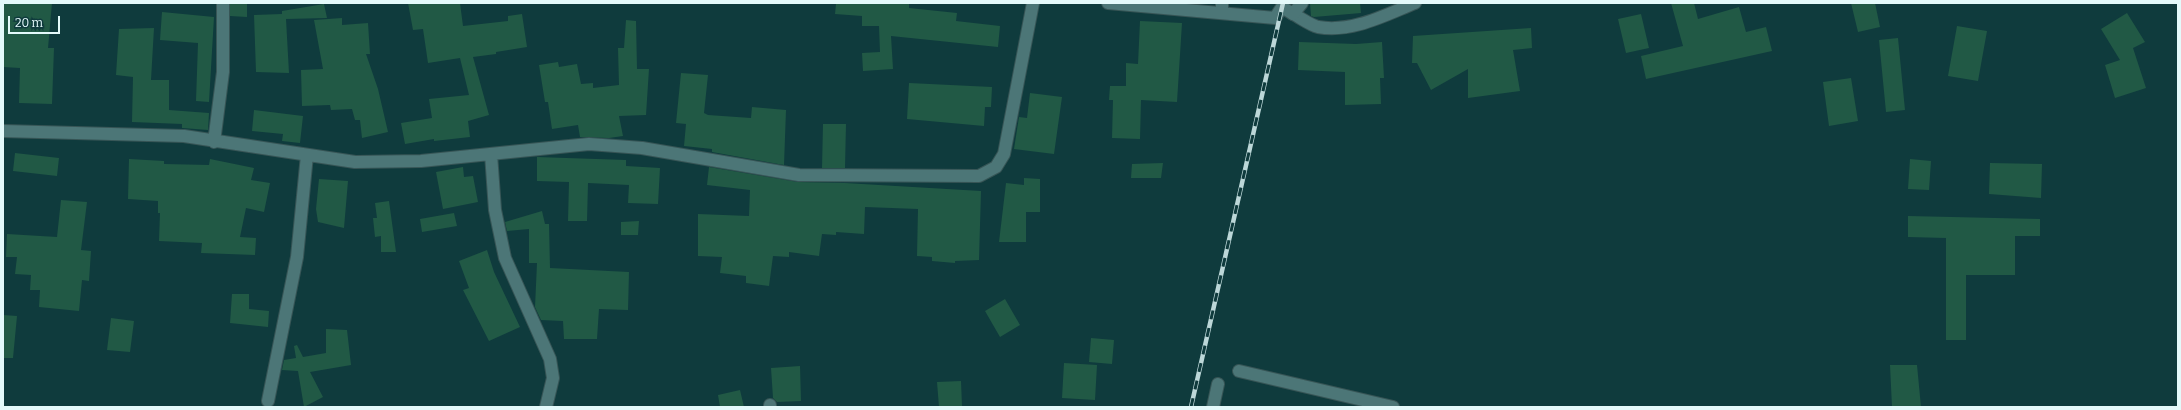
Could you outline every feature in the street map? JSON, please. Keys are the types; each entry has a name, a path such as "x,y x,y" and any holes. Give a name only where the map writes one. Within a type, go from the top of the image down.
{"street":[{"path":"214,142 223,72 223,3"},
{"path":"3,131 184,136 214,142 355,162 421,161 589,144 642,148 799,175 978,176 996,167 1004,154 1033,3"},
{"path":"1108,3 1222,8 1275,18 1282,7 1316,26 1338,29 1358,25 1415,3"},
{"path":"1293,14 1302,3"},
{"path":"491,154 494,210 505,258 550,359 552,378 546,407"},
{"path":"268,401 297,257 307,155"},
{"path":"1239,371 1393,407"},
{"path":"1213,407 1218,384"}],"building":[{"path":"3,3 52,3 48,48 54,48 52,104 19,103 20,68 3,67"},
{"path":"230,3 247,3 247,17 230,16"},
{"path":"408,3 460,3 463,26 508,21 508,16 522,14 527,47 496,52 496,54 473,57 489,115 468,121 470,137 434,141 434,139 405,144 401,123 432,118 429,99 469,95 460,58 428,63 423,29 413,30"},
{"path":"909,3 909,8 957,13 956,21 1000,26 998,47 891,36 893,69 863,71 862,53 880,52 879,26 862,26 862,16 835,14 836,4"},
{"path":"1310,3 1360,3 1361,13 1314,17 1311,16"},
{"path":"1671,3 1694,3 1698,19 1739,7 1746,32 1766,27 1772,51 1646,79 1641,56 1683,46"},
{"path":"1851,3 1875,3 1880,27 1858,32"},
{"path":"324,4 327,18 286,19 289,73 256,72 254,15 282,14 282,11"},
{"path":"162,12 214,17 209,102 196,101 198,43 160,40"},
{"path":"2127,13 2145,42 2133,48 2146,88 2115,98 2105,65 2120,60 2101,29"},
{"path":"1641,14 1649,48 1626,53 1618,19"},
{"path":"342,18 342,25 368,23 370,54 366,54 378,89 388,132 362,138 360,120 355,120 352,109 331,110 330,105 302,106 301,70 323,69 314,20"},
{"path":"626,20 636,21 637,69 649,69 646,115 619,116 623,136 609,138 580,137 578,125 552,129 548,102 545,102 539,65 558,62 559,67 577,64 581,84 593,83 593,88 619,85 618,48 624,48"},
{"path":"1140,21 1182,23 1177,102 1141,100 1140,139 1112,138 1113,100 1109,100 1110,86 1126,86 1126,63 1138,64"},
{"path":"1957,26 1987,31 1978,81 1948,76"},
{"path":"154,28 151,80 169,80 169,110 209,113 208,130 182,128 182,124 132,122 133,77 116,75 119,29"},
{"path":"1531,28 1532,48 1513,50 1520,91 1468,98 1468,69 1431,90 1417,63 1412,63 1413,36"},
{"path":"1898,38 1905,110 1886,112 1879,40"},
{"path":"1299,42 1356,44 1382,42 1384,78 1380,78 1381,104 1345,105 1345,72 1298,70"},
{"path":"681,73 708,75 704,113 708,115 751,118 752,107 786,110 784,165 712,152 712,149 684,146 686,124 676,123"},
{"path":"1851,78 1858,121 1829,126 1823,82"},
{"path":"909,83 992,87 991,107 985,107 984,126 907,119"},
{"path":"1030,93 1062,97 1054,154 1014,149 1019,117 1027,118"},
{"path":"254,110 303,116 300,143 282,141 283,134 252,131"},
{"path":"823,124 846,124 845,168 822,168"},
{"path":"15,153 59,158 57,176 13,171"},
{"path":"537,157 626,160 626,166 660,168 658,204 628,203 629,185 588,183 587,221 568,221 569,182 537,181"},
{"path":"129,159 164,161 164,164 209,165 210,159 254,168 251,180 270,183 264,212 246,208 240,237 256,238 255,255 201,253 202,243 159,241 160,213 158,213 158,201 128,199"},
{"path":"1910,159 1931,161 1929,190 1908,189"},
{"path":"1163,163 1161,178 1131,178 1132,164"},
{"path":"1990,163 2042,164 2041,198 1989,194"},
{"path":"463,167 464,177 473,176 478,202 443,209 436,172"},
{"path":"709,167 798,182 845,183 981,191 979,260 955,261 955,263 932,261 932,257 917,256 918,209 865,207 864,234 836,232 836,235 822,234 819,256 789,252 789,257 773,256 769,286 746,283 746,276 720,273 722,257 698,256 698,214 749,216 750,190 707,185"},
{"path":"1024,178 1040,179 1040,212 1026,212 1026,242 999,242 1006,183 1024,185"},
{"path":"319,179 348,181 344,228 318,222 316,209"},
{"path":"61,200 87,202 81,250 91,251 89,281 82,280 79,311 39,307 40,290 30,290 31,275 15,274 17,257 6,257 7,234 57,237"},
{"path":"389,201 396,252 381,252 381,236 375,237 373,218 377,218 375,203"},
{"path":"542,211 545,224 549,224 550,268 629,272 628,310 599,309 597,339 564,339 563,321 541,320 535,307 537,263 529,263 529,229 507,231 505,222"},
{"path":"454,213 457,226 422,232 420,219"},
{"path":"1908,216 2040,219 2040,236 2015,236 2015,275 1966,275 1966,340 1946,340 1946,238 1908,237"},
{"path":"639,221 638,235 621,235 621,222"},
{"path":"487,250 494,272 520,327 489,341 463,290 469,288 459,261"},
{"path":"232,294 249,294 249,309 269,311 268,327 230,323"},
{"path":"1005,299 1020,325 1000,337 985,311"},
{"path":"3,315 17,316 13,358 3,358"},
{"path":"111,318 134,321 130,352 107,350"},
{"path":"326,329 347,330 351,365 310,372 323,397 304,407 298,371 282,370 284,360 296,358 294,346 297,345 303,357 326,353"},
{"path":"1091,338 1114,340 1112,364 1089,362"},
{"path":"1064,363 1097,365 1095,400 1062,398"},
{"path":"1890,365 1917,365 1921,407 1892,407"},
{"path":"800,366 801,401 777,402 773,398 771,368"},
{"path":"961,381 962,406 939,407 937,382"},
{"path":"740,390 744,407 720,407 718,395"}],"railway":[{"path":"1191,407 1283,3"}]}
